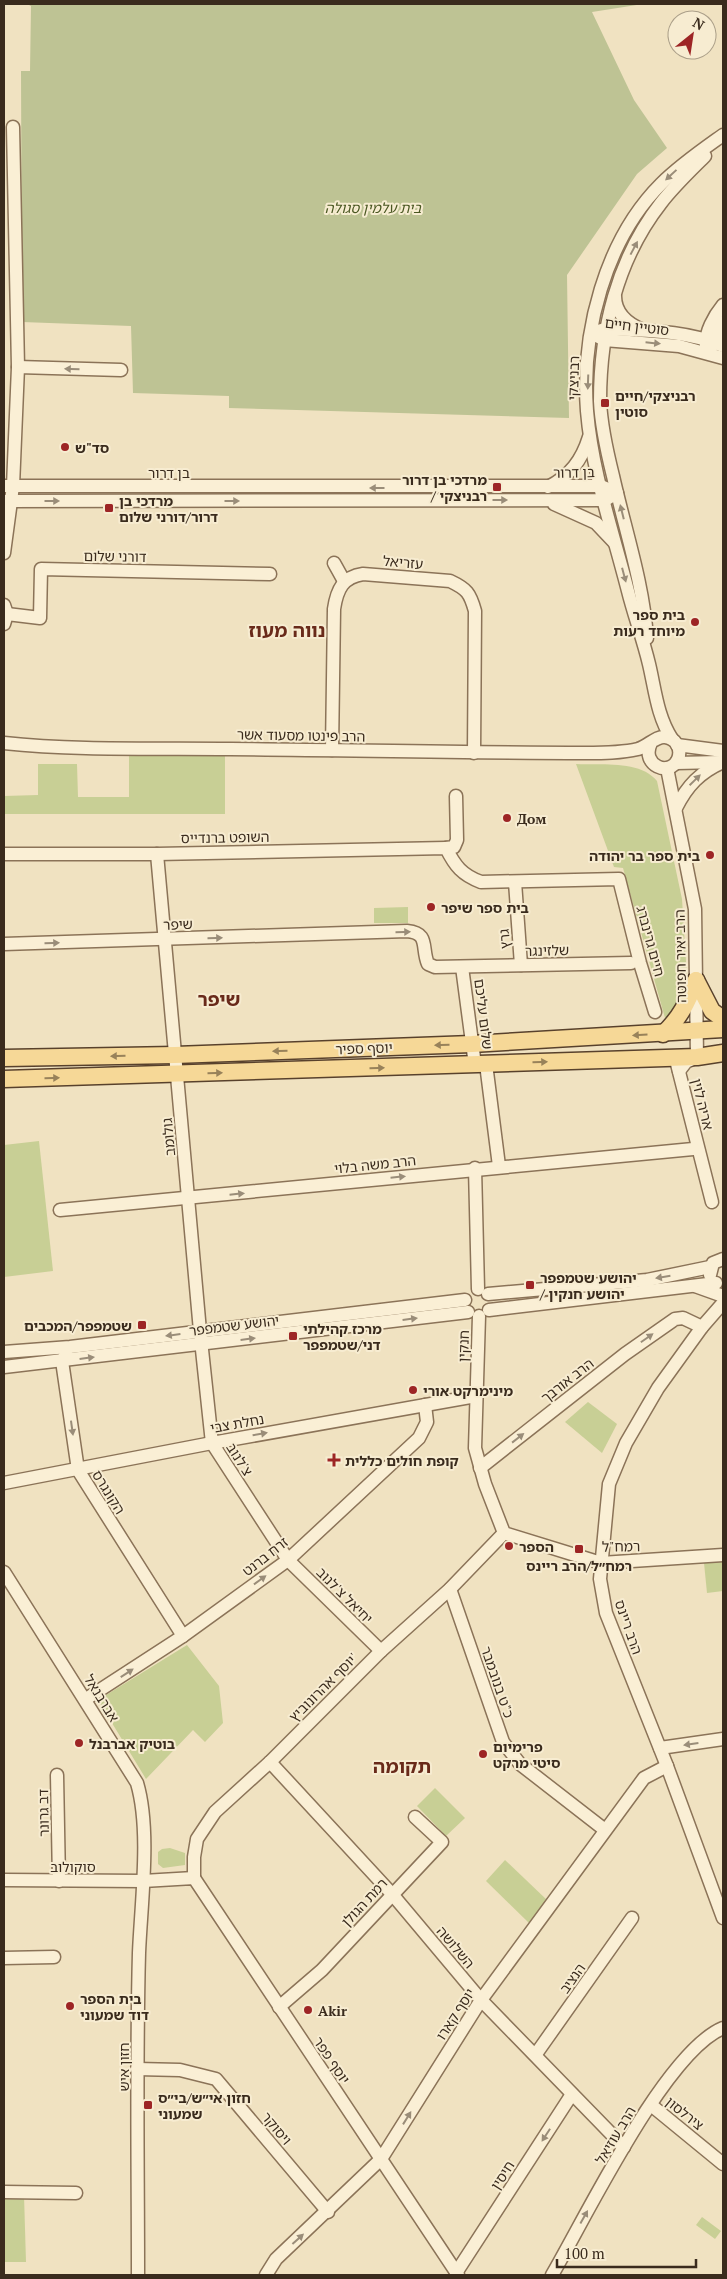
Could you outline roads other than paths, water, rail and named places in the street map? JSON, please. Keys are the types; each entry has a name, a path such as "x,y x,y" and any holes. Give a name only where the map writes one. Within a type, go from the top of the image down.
{"main road":[{"path":"696,980 712,1011 723,1019"},
{"path":"663,1034 674,1024 688,1002 696,980"},
{"name":"יוסף ספיר","path":"4,1058 175,1055 472,1044 723,1029"},
{"name":"יוסף ספיר","path":"4,1079 481,1064 676,1064 697,1056 723,1054"}],"street":[{"path":"4,553 8,486 16,425 18,366 13,127"},
{"name":"רבניצקי","path":"649,663 641,587 618,493 600,402 605,334 615,292 630,255 659,204 723,136"},
{"name":"רבניצקי","path":"674,742 658,708 649,663 601,486 587,401 590,333 606,275 631,223 661,185 682,164 723,136"},
{"path":"615,292 615,301 623,317 645,331"},
{"path":"713,344 715,316 723,305"},
{"path":"713,344 723,322"},
{"name":"סוטיין חיים","path":"605,334 645,331 713,344 723,358"},
{"name":"סוטיין חיים","path":"590,333 671,345 713,344"},
{"path":"18,366 121,370"},
{"path":"548,487 560,481 577,464 584,453 591,432"},
{"name":"בן דרור","path":"8,486 601,486 618,493"},
{"name":"בן דרור","path":"7,506 604,500 618,493"},
{"path":"545,500 596,523 616,544"},
{"path":"332,750 334,608 336,592 344,581 334,563"},
{"name":"דורני שלום","path":"5,614 40,618 41,569 270,574"},
{"name":"עזריאל","path":"344,581 353,575 363,574 450,581 462,586 471,595 475,612 474,753"},
{"name":"רבניצקי","path":"653,741 658,708"},
{"path":"723,751 674,742 663,737 653,741 648,753 656,767 723,762"},
{"name":"הרב פינטו מסעוד אשר","path":"4,743 81,747 474,753 627,751 653,741"},
{"path":"672,765 680,752 674,742"},
{"name":"הרב פינטו מסעוד אשר","path":"597,752 627,756 652,763"},
{"path":"676,808 694,780 709,768 723,762"},
{"name":"הרב יאיר חפוטה","path":"672,765 676,808 695,909 697,1056"},
{"path":"456,796 457,840 454,847 446,848 455,866 466,876 481,882 515,882"},
{"name":"השופט ברנדייס","path":"4,854 157,854 446,848"},
{"name":"גולומב","path":"157,854 200,1331"},
{"name":"חיים גרינברג","path":"515,882 619,879 640,963 655,1012"},
{"name":"גרץ","path":"515,882 522,965"},
{"name":"שיפר","path":"4,944 417,932 423,938 428,964 435,967 462,967"},
{"name":"שלזינגר","path":"462,967 631,963"},
{"name":"שלום עליכם","path":"462,967 472,1044 481,1064 500,1166"},
{"name":"אריה לוין","path":"676,1064 712,1202"},
{"name":"הרב משה בלוי","path":"60,1210 188,1200 475,1168 693,1149"},
{"path":"475,1168 483,1292"},
{"path":"475,1309 469,1292 647,1280 710,1267 716,1260 723,1259"},
{"path":"710,1267 710,1276 719,1284"},
{"name":"יהושע שטמפפר","path":"4,1367 475,1309 719,1284"},
{"path":"695,1286 723,1296"},
{"name":"חנקין","path":"480,1468 475,1448 475,1309 491,1303 483,1292"},
{"name":"הרב ריינס","path":"723,1302 702,1327 658,1388 626,1443 609,1484 600,1563 600,1579 606,1613 667,1766 723,1918"},
{"name":"יהושע שטמפפר","path":"4,1352 70,1347 200,1331 475,1309"},
{"name":"הרב אורבך","path":"480,1468 624,1354 675,1318 683,1318 702,1327"},
{"name":"צ'לנוב","path":"200,1331 212,1443 288,1560"},
{"path":"62,1360 70,1347"},
{"name":"הקונגרס","path":"62,1360 78,1470 182,1636"},
{"name":"נחלת צבי","path":"4,1483 212,1443 476,1396"},
{"name":"זרח ברנט","path":"86,1699 182,1636 288,1560 419,1438 426,1422 425,1405"},
{"path":"480,1468 504,1533"},
{"name":"רמח\"ל","path":"504,1533 600,1563 723,1555"},
{"name":"יוסף אהרונוביץ'","path":"194,1878 194,1857 197,1839 205,1824 270,1762 380,1651 450,1589 504,1533"},
{"name":"יחיאל צ'לנוב","path":"288,1560 380,1651"},
{"name":"אברבנאל","path":"4,1572 138,1783 142,1796 143,1881"},
{"name":"כ\"ט בנובמבר","path":"450,1589 503,1742 520,1764 605,1830"},
{"path":"660,1748 723,1740"},
{"name":"השלושה","path":"270,1762 392,1894 481,2000 536,2054 624,2147"},
{"name":"יוסף קארו","path":"266,2275 276,2259 328,2212 381,2159 481,2000 644,1778 667,1766"},
{"name":"דב גרונר","path":"57,1775 59,1881"},
{"name":"רמת הגולן","path":"279,2007 322,1970 442,1842 415,1817"},
{"path":"143,1881 194,1878"},
{"name":"יוסף פפר","path":"194,1878 457,2274"},
{"name":"סוקולוב","path":"4,1880 143,1881"},
{"name":"חזון איש","path":"138,2275 137,2069 143,1881"},
{"name":"הנציב","path":"536,2054 632,1918"},
{"path":"4,1958 54,1957"},
{"name":"הרב עוזיאל","path":"555,2274 624,2147 651,2106 689,2053 712,2032 723,2028"},
{"name":"ויסוקר","path":"137,2069 180,2070 216,2079 328,2212"},
{"name":"חיסין","path":"457,2274 572,2094"},
{"name":"צירלסון","path":"651,2106 723,2164"},
{"path":"4,2192 76,2193"},
{"name":"חזון איש","path":"138,2194 147,2275"}],"place":[{"name":"רבניצקי/חיים סוטין","path":"605,403"},
{"name":"סד\"ש","path":"65,447"},
{"name":"מרדכי בן דרור / רבניצקי","path":"497,487"},
{"name":"מרדכי בן דרור/דורני שלום","path":"109,508"},
{"name":"בית ספר מיוחד רעות","path":"695,622"},
{"name":"Дом","path":"507,818"},
{"name":"בית ספר בר יהודה","path":"710,855"},
{"name":"בית ספר שיפר","path":"431,907"},
{"name":"יהושע שטמפפר / יהושע חנקין","path":"530,1285"},
{"name":"שטמפפר/המכבים","path":"142,1325"},
{"name":"מרכז קהילתי דני/שטמפפר","path":"293,1336"},
{"name":"מינימרקט אורי","path":"413,1390"},
{"name":"קופת חולים כללית","path":"334,1460"},
{"name":"הספר","path":"509,1546"},
{"name":"רמח״ל/הרב ריינס","path":"579,1549"},
{"name":"בוטיק אברבנל","path":"79,1743"},
{"name":"פרימיום סיטי מרקט","path":"483,1754"},
{"name":"בית הספר דוד שמעוני","path":"70,2006"},
{"name":"Akir","path":"308,2010"},
{"name":"חזון אי״ש/בי״ס שמעוני","path":"148,2105"}],"district":[{"name":"נווה מעוז","path":"287,629"},
{"name":"שיפר","path":"219,998"},
{"name":"תקומה","path":"402,1765"}],"park label":[{"name":"בית עלמין סגולה","path":"373,207"}]}
